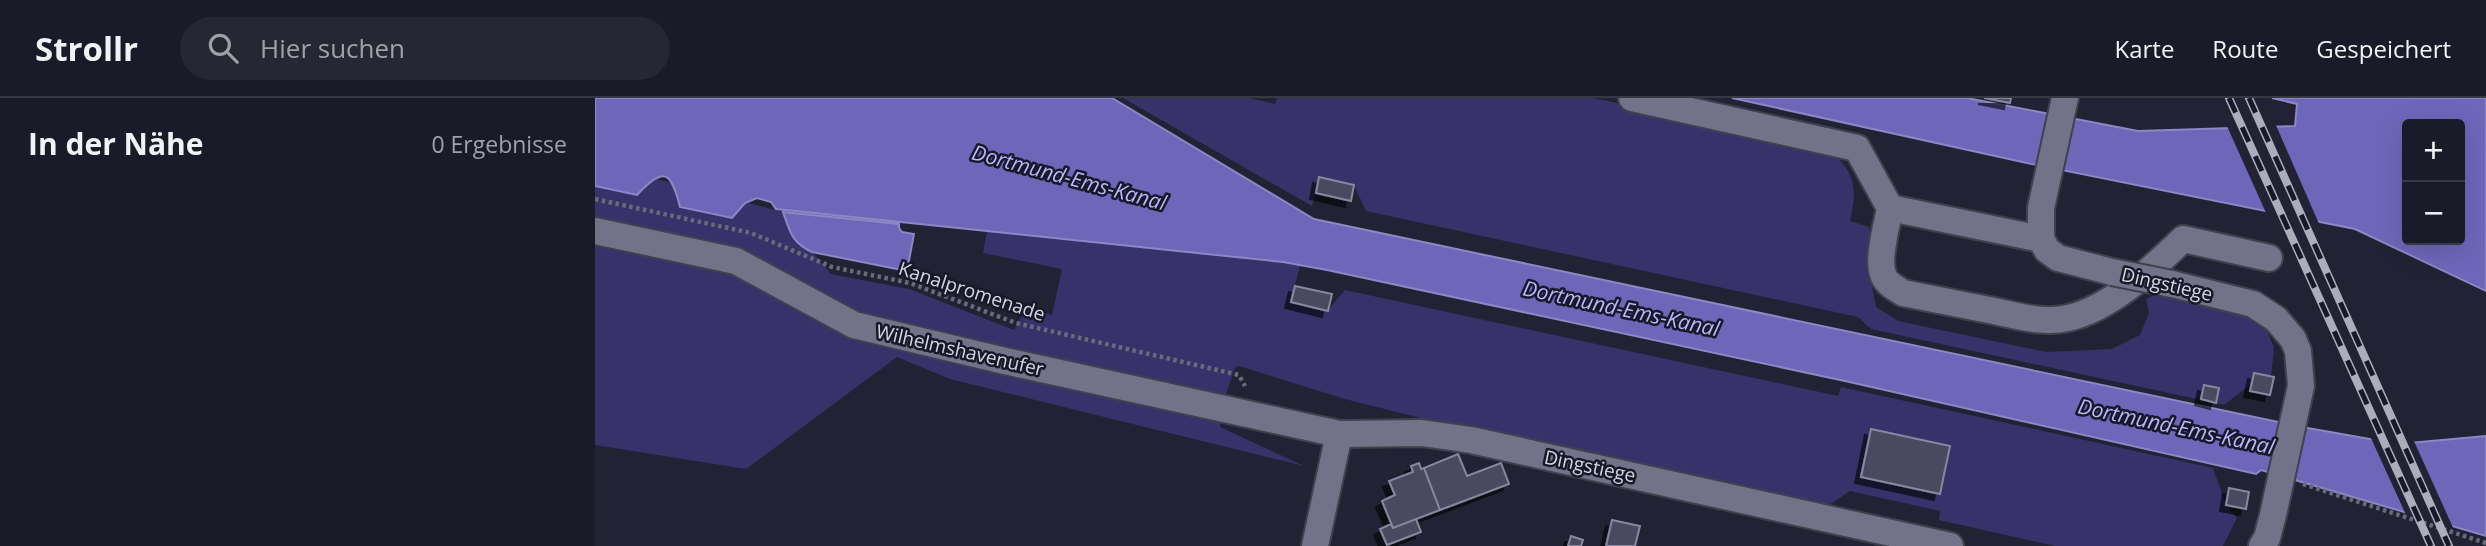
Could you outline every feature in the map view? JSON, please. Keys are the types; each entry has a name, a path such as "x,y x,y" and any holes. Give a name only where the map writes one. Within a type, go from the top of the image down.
{"street":[{"path":"1632,98 1857,148 1890,208 1882,252 1882,275 1903,293 2038,320 2067,319 2094,309 2156,265 2183,239 2269,258"},
{"path":"1890,208 2041,239 2041,208 2064,105"},
{"name":"Wilhelmshavenufer","path":"595,231 736,261 854,325 1339,434"},
{"name":"Dingstiege","path":"2041,239 2047,250 2058,258 2253,304 2276,319 2293,339 2298,351 2301,386 2293,425 2290,480 2262,546"},
{"name":"Dingstiege","path":"1339,434 1422,433 1471,440 1950,546"},
{"path":"1315,546 1339,434"}],"path":[{"name":"Kanalpromenade","path":"595,199 751,233 832,267 910,282 1016,323 1222,371"},
{"path":"2290,480 2486,543"}],"shaded area":[{"path":"1123,98 1250,98 1275,104 1277,98 1593,98 1828,148 1844,165 1852,181 1854,198 1850,221 1869,227 1872,250 1869,271 1876,307 1898,321 2046,352 2112,349 2140,335 2149,313 2146,299 2158,293 2251,314 2266,328 2274,348 2271,377 2254,373 2251,384 2224,405 2216,403 2204,385 2201,399 2192,398 1871,329 1858,317 1366,211 1354,185 1320,177 1312,206"},
{"path":"652,178 783,212 790,232 799,246 812,252 831,274 909,289 1014,330 1026,308 1052,315 1062,269 983,253 987,231 1283,262 1300,265 1291,302 1328,310 1345,290 1838,396 1841,387 2213,468 2226,505 2237,518 2223,546 2055,546 1939,520 1940,511 1850,491 1829,505 1437,422 1345,399 1239,366 1235,367 1225,397 1220,427 1304,466 950,379 897,357 746,469 595,445 595,186 637,195"}],"water":[{"name":"Dortmund-Ems-Kanal","path":"595,98 1112,98 1314,219 2302,427 2398,444 2486,436 2486,536 2261,470 2256,474 1845,381 1327,270 1283,262 776,209 771,202 757,198 745,203 732,218 680,207 670,180 665,177 654,180 637,195 595,186"},
{"path":"1732,98 1967,98 2138,131 2295,126 2297,104 2272,98 2486,98 2486,291 2355,229 2027,163"},
{"path":"783,212 899,224 902,232 914,234 907,271 805,249 790,231"}],"pier":[{"path":"2275,123 2320,226 2267,215 2226,124"},
{"path":"2370,436 2413,439 2455,532 2407,517"}],"building":[{"path":"1984,98 2011,98 2010,103"},
{"path":"1319,177 1354,185 1351,201 1316,193"},
{"path":"1295,286 1332,294 1328,311 1291,302"},
{"path":"2254,373 2274,377 2270,395 2250,391"},
{"path":"2204,385 2219,388 2216,403 2201,399"},
{"path":"1871,429 1950,446 1940,494 1861,477"},
{"path":"1458,454 1467,476 1501,463 1509,484 1440,510 1424,468"},
{"path":"1419,463 1421,469 1424,468 1440,510 1393,528 1382,501 1395,495 1389,481 1413,472 1411,466"},
{"path":"2229,488 2249,492 2246,509 2226,505"},
{"path":"1416,519 1421,532 1387,545 1380,529 1391,524 1393,528"},
{"path":"1612,520 1640,526 1635,546 1606,546"},
{"path":"1571,536 1583,540 1581,546 1568,546"}],"railway":[{"path":"2229,98 2431,546"},
{"path":"2249,98 2449,546"}]}
